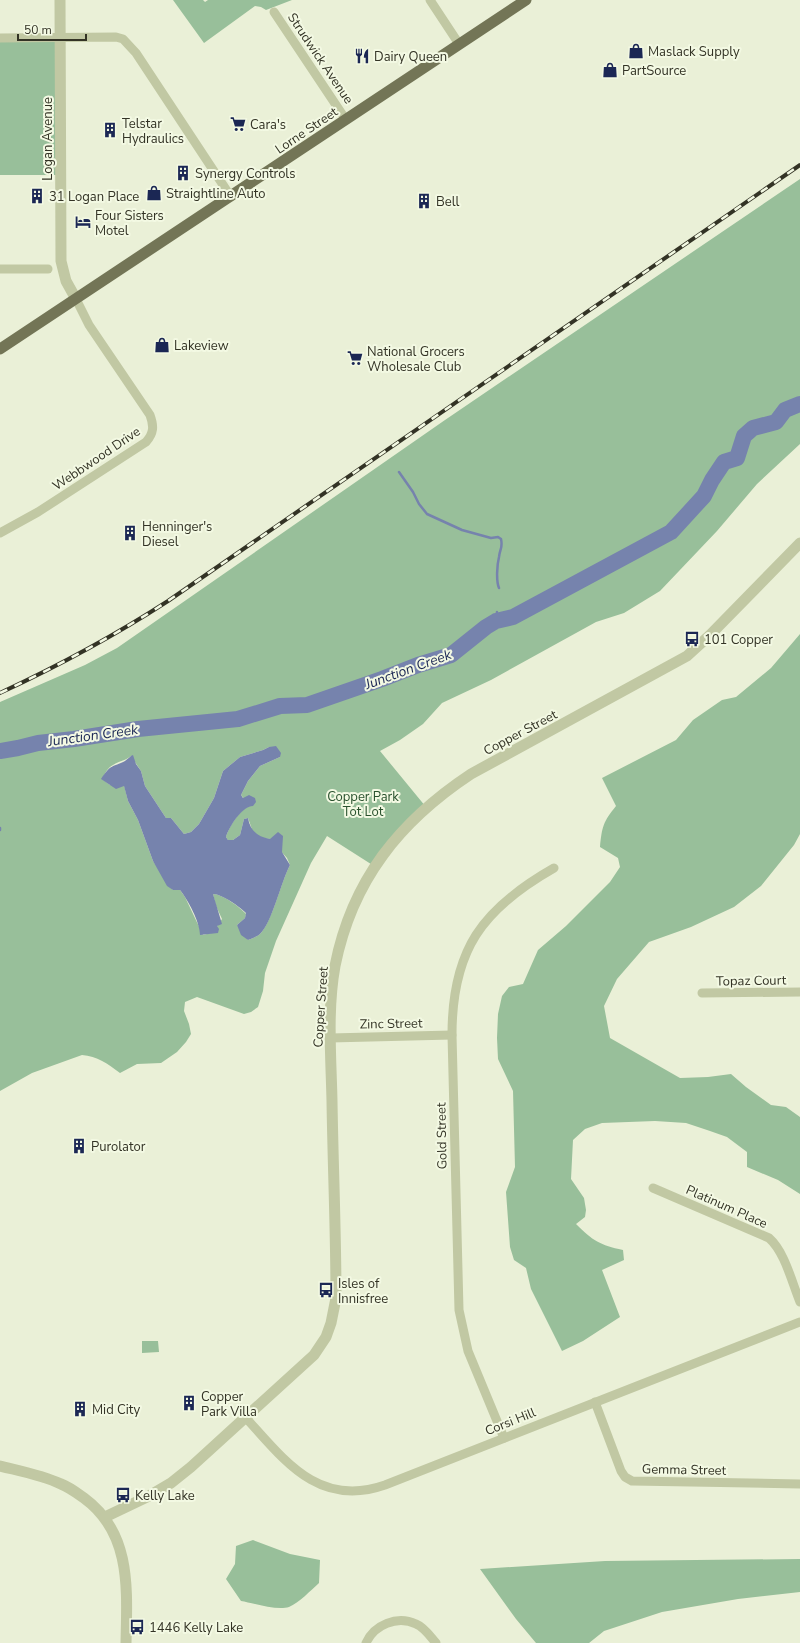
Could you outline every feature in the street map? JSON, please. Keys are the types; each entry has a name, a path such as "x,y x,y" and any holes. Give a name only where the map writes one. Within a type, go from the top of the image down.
{"main road":[{"name":"Lorne Street","path":"0,349 526,0"}],"street":[{"name":"Logan Avenue","path":"60,0 61,261 66,281 76,299"},
{"path":"430,0 459,44"},
{"name":"Strudwick Avenue","path":"274,12 346,120"},
{"path":"0,38 116,37 128,44 136,53 231,197"},
{"path":"0,269 48,269"},
{"name":"Webbwood Drive","path":"0,533 38,512 146,442 152,436 153,430 150,415 89,325 76,299"},
{"name":"Copper Street","path":"105,1517 149,1496 171,1483 246,1418 314,1355 326,1337 334,1309 336,1276 330,1038 335,966 347,924 367,880 387,848 436,800 471,774 688,656 800,543"},
{"name":"Gold Street","path":"504,1438 468,1351 459,1310 452,1002 456,983 466,953 486,920 502,903 523,887 554,868"},
{"name":"Topaz Court","path":"702,994 800,992"},
{"name":"Zinc Street","path":"330,1038 452,1035"},
{"name":"Platinum Place","path":"653,1188 769,1238 775,1243 781,1255 800,1302"},
{"name":"Corsi Hill","path":"246,1418 300,1474 324,1487 350,1492 367,1490 380,1487 800,1322"},
{"name":"Gemma Street","path":"594,1402 621,1471 625,1477 632,1481 800,1484"},
{"path":"0,1466 62,1484 89,1502 105,1517 115,1535 123,1559 127,1583 126,1643"},
{"path":"366,1643 370,1635 381,1626 400,1621 416,1624 422,1628 436,1643"}],"green space":[{"path":"173,0 203,0 205,2 208,0 292,0 266,10 255,6 204,43"},
{"path":"59,36 60,175 0,175 0,37"},
{"name":"Copper Park Tot Lot","path":"800,179 800,444 757,484 717,531 660,591 624,613 596,622 491,680 442,703 423,724 400,740 380,751 426,807 374,866 327,836 311,863 276,941 265,973 263,991 258,1007 251,1012 244,1014 197,997 185,1002 184,1011 191,1034 177,1052 161,1063 137,1064 120,1073 97,1059 82,1055 32,1073 0,1091 0,702 85,665 117,648 445,420","holes":["269,747 280,757 260,766 248,781 241,795 250,806 242,811 235,819 226,837 228,840 233,840 240,835 244,819 248,818 253,832 261,838 270,839 287,858 290,865 268,921 260,934 248,940 237,925 245,918 246,914 231,901 213,894 216,906 222,919 217,926 218,933 203,935 185,897 180,890 173,890 153,861 138,820 128,801 124,785 110,785 102,779 106,771 111,766 131,756 141,771 145,786 166,818 171,818 184,834 191,832 199,824 214,798 223,771 240,757"]},
{"path":"800,634 800,834 794,845 761,886 734,907 691,927 649,942 617,979 604,1006 610,1038 680,1078 731,1074 771,1105 786,1107 800,1117 800,1194 778,1180 747,1167 747,1152 727,1137 686,1123 655,1121 602,1123 585,1129 573,1140 571,1179 584,1198 586,1210 585,1217 576,1224 597,1242 623,1250 624,1260 602,1270 620,1317 583,1341 562,1351 531,1289 526,1268 514,1260 510,1247 506,1192 515,1167 513,1091 498,1059 498,1014 502,996 509,987 523,984 538,950 566,926 610,882 620,867 618,858 600,847 604,825 608,816 616,806 602,778 676,740 693,720 722,700 736,697 771,668"},
{"path":"142,1341 158,1341 159,1352 142,1353"},
{"path":"253,1540 290,1554 320,1560 319,1583 301,1599 289,1607 278,1608 241,1601 226,1579 235,1564 236,1546"},
{"path":"800,1559 800,1592 738,1599 662,1612 604,1631 589,1643 536,1643 516,1619 480,1569 605,1561"}],"water":[{"path":"276,746 281,753 280,757 260,766 248,781 241,795 243,798 249,795 255,798 256,802 253,806 240,813 226,837 228,840 233,840 240,835 244,819 248,818 252,829 261,837 270,839 278,832 283,836 282,852 290,865 272,912 260,934 248,940 241,935 237,925 245,918 246,913 226,898 213,894 222,924 217,926 219,929 218,933 200,935 196,918 186,899 180,890 173,890 167,886 153,861 138,820 128,801 124,786 116,789 101,779 109,769 133,755 136,764 141,771 145,786 166,818 171,818 184,834 191,832 199,824 214,798 223,771 240,757"}],"waterway":[{"name":"Junction Creek","path":"0,751 38,743 138,729 238,719 280,706 307,705 418,665 451,655 486,627 496,621 513,617 671,532 704,496 712,480 724,462 737,458 744,436 753,428 776,422 785,410 800,404"},
{"path":"399,472 427,514 462,530 491,538 498,537 501,539 502,546 498,560 497,573 499,588"},
{"path":"496,621 497,612"}],"railway":[{"path":"0,693 86,650 168,601 800,165"}],"place":[{"name":"Maslack Supply","path":"636,51"},
{"name":"Dairy Queen","path":"362,56"},
{"name":"PartSource","path":"610,70"},
{"name":"Cara's","path":"238,124"},
{"name":"Telstar Hydraulics","path":"110,130"},
{"name":"Synergy Controls","path":"183,173"},
{"name":"Straightline Auto","path":"154,193"},
{"name":"31 Logan Place","path":"37,196"},
{"name":"Bell","path":"424,201"},
{"name":"Four Sisters Motel","path":"83,222"},
{"name":"Lakeview","path":"162,345"},
{"name":"National Grocers Wholesale Club","path":"355,358"},
{"name":"Henninger's Diesel","path":"130,533"},
{"name":"101 Copper","path":"692,639"},
{"name":"Purolator","path":"79,1146"},
{"name":"Isles of Innisfree","path":"326,1290"},
{"name":"Copper Park Villa","path":"189,1403"},
{"name":"Mid City","path":"80,1409"},
{"name":"Kelly Lake","path":"123,1495"},
{"name":"1446 Kelly Lake","path":"137,1627"}]}
